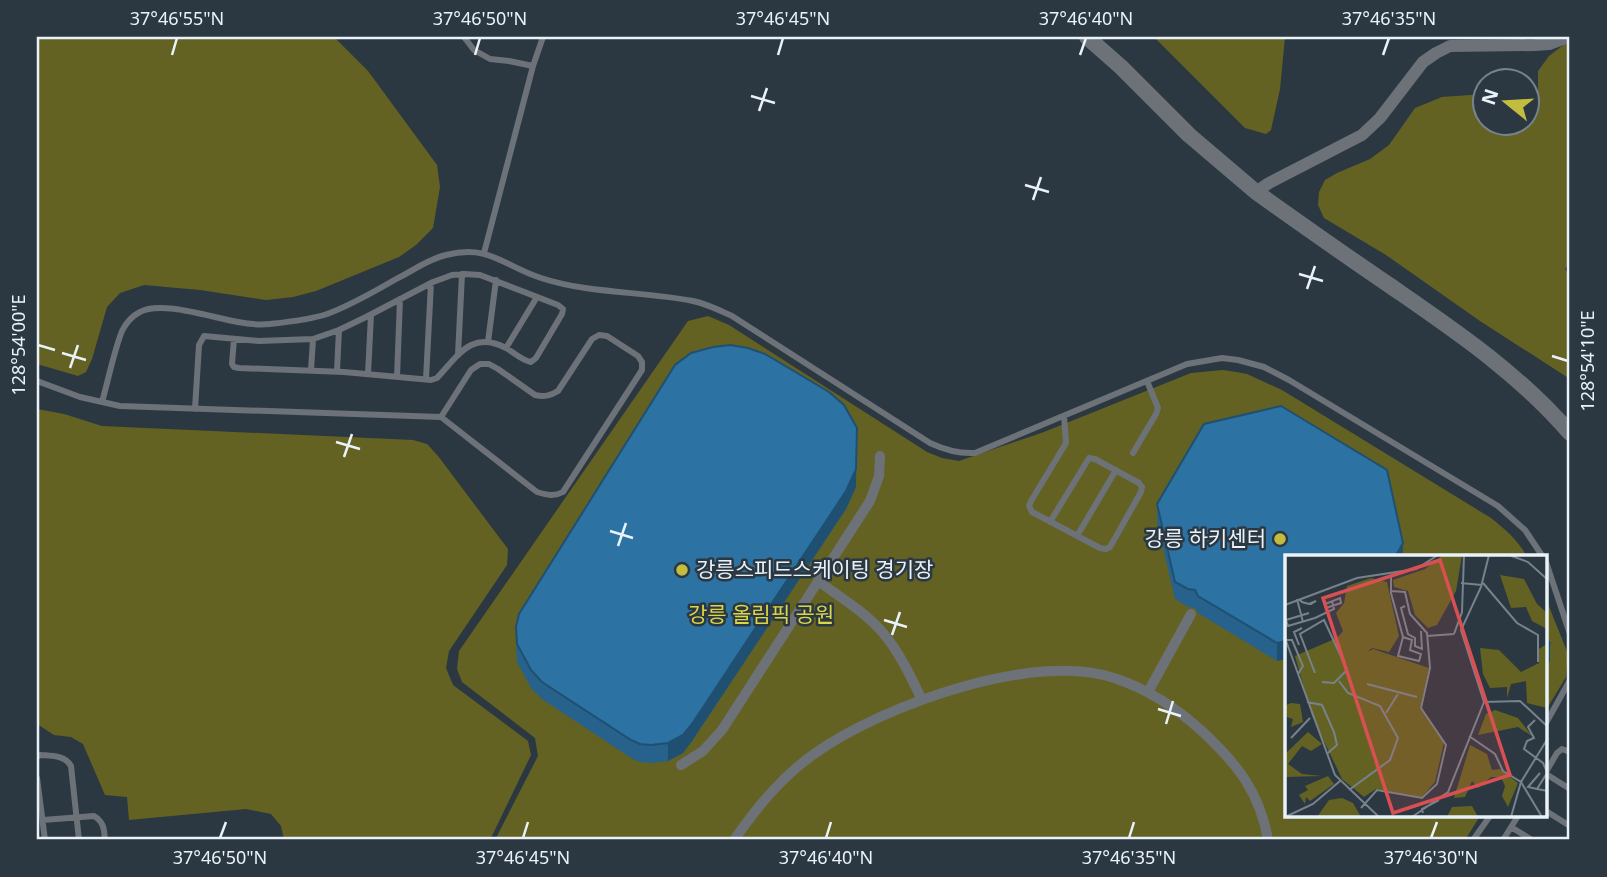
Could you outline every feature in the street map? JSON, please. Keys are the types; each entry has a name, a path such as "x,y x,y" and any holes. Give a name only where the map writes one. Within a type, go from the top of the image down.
{"street":[{"path":"1087,37 1121,67 1188,135 1256,192 1495,360 1570,433"},
{"path":"1256,192 1362,135 1380,118 1423,62 1450,46 1549,44 1568,37"},
{"path":"681,765 703,751 722,730 870,501 879,476 880,456"},
{"path":"818,581 853,606 883,633 904,663 922,700"},
{"path":"1148,692 1191,614"},
{"path":"734,840 752,813 776,786 816,752 859,726 942,692 1047,670 1080,671 1113,677 1148,692 1183,714 1215,743 1246,779 1257,799 1268,840"}],"lane":[{"path":"464,37 474,50 490,59 533,66"},
{"path":"484,253 543,37"},
{"path":"102,402 122,331 129,320 141,311 167,308 240,323 298,321 326,314 355,302 428,261 465,251 484,253 524,272 565,284 680,299 712,307 732,316 929,443 960,453 975,453 1187,364 1222,358 1265,367 1498,506 1525,530 1542,555"},
{"path":"195,409 200,340 204,336 259,341 313,339 371,315 431,283 462,274 480,275 496,280 563,309 536,358 531,362 506,348 488,342 474,343 466,347 437,378 234,367 234,339"},
{"path":"458,355 462,274"},
{"path":"488,342 496,280"},
{"path":"426,379 431,283"},
{"path":"506,348 537,297"},
{"path":"397,377 400,299"},
{"path":"368,374 371,315"},
{"path":"337,371 339,330"},
{"path":"37,381 80,397 120,406 441,417 537,492 556,495 563,492 628,392 642,370 642,362 638,356 607,336 599,335 592,339 558,391 542,397 489,364 480,364 471,370 441,417"},
{"path":"311,370 313,339"},
{"path":"1133,453 1158,408 1147,381"},
{"path":"1050,522 1089,458 1116,470 1142,487 1110,547 1105,549 1100,548 1050,522 1032,512 1029,506 1031,501 1066,443 1064,415"},
{"path":"1077,536 1116,470"},
{"path":"1548,568 1570,634"},
{"path":"1548,719 1570,680"},
{"path":"1548,769 1562,749 1570,752"},
{"path":"37,757 40,755 62,758 69,762 79,840"},
{"path":"1548,774 1570,789"},
{"path":"37,778 45,840"},
{"path":"1548,812 1570,826"},
{"path":"43,820 94,817 103,824 105,840"},
{"path":"1473,840 1489,818"},
{"path":"1503,840 1517,818"},
{"path":"1511,827 1532,840"}],"green space":[{"path":"37,37 334,37 368,71 437,165 440,187 433,228 399,257 316,291 293,297 266,300 144,285 120,293 107,307 86,372 78,376 37,364"},
{"path":"1154,37 1285,37 1280,89 1271,130 1266,134 1245,128"},
{"path":"1570,40 1570,266 1565,268 1570,279 1570,379 1480,321 1386,255 1324,218 1318,205 1319,192 1325,180 1370,159 1389,145 1415,108 1442,97 1470,95 1470,136 1540,136 1540,68 1549,56"},
{"name":"강릉 올림픽 공원","path":"708,316 729,325 927,452 959,461 1044,432 1191,373 1223,370 1247,374 1282,390 1491,518 1516,541 1526,555 1285,555 1285,818 1479,818 1465,840 495,840 538,756 535,738 462,682 457,669 459,651 688,321"},
{"path":"37,409 102,426 413,440 427,444 508,549 507,565 449,651 446,668 453,685 528,741 531,755 490,840 284,840 281,826 271,814 246,809 129,820 127,797 105,795 83,744 71,737 54,735 37,724"},
{"path":"1548,604 1568,654 1566,677 1548,707"}],"building":[{"name":"강릉스피드스케이팅 경기장","path":"730,345 765,354 829,392 844,405 857,428 856,469 846,491 692,724 683,735 668,743 640,744 542,682 531,670 517,644 516,627 519,614 675,365 691,353"},
{"name":"강릉 하키센터","path":"1281,406 1387,470 1403,543 1396,555 1285,555 1285,641 1277,643 1198,596 1195,590 1175,582 1157,504 1204,424"}],"place":[{"name":"강릉 하키센터","path":"1280,539"},
{"name":"강릉스피드스케이팅 경기장","path":"682,570"}]}
